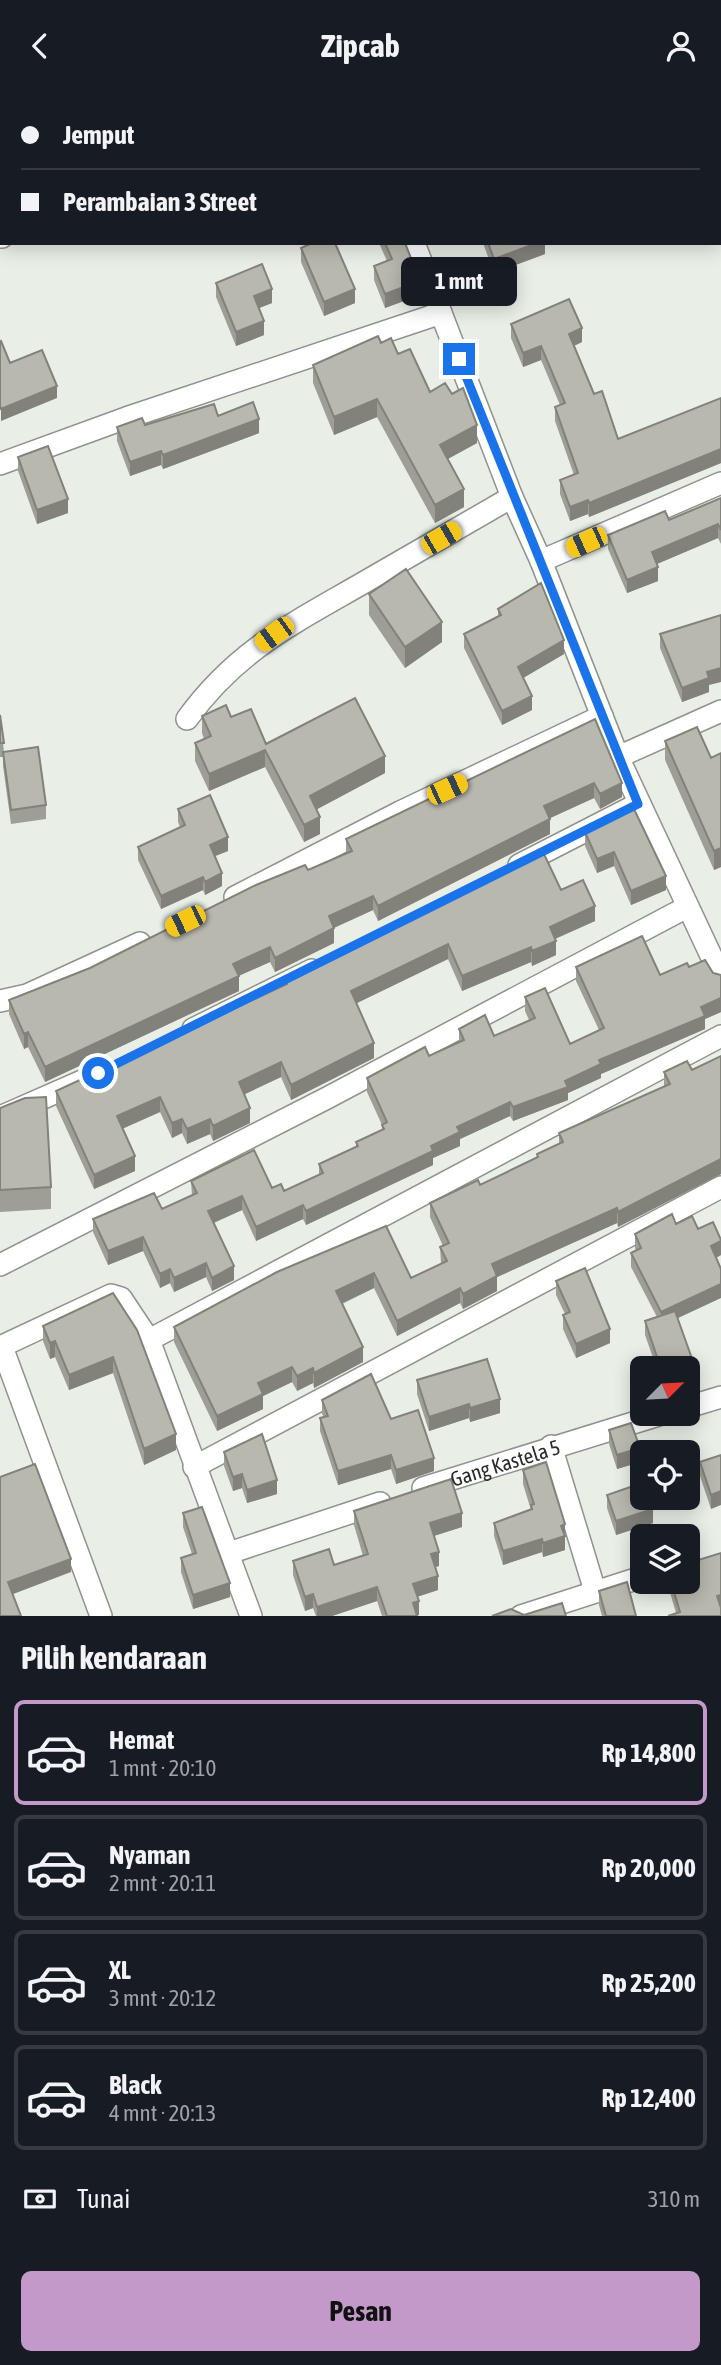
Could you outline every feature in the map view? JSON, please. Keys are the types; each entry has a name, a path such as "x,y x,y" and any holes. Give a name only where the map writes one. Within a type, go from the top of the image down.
{"street":[{"path":"415,245 512,497 541,561 618,757 721,977"},
{"path":"0,464 126,418 441,313"},
{"path":"541,561 721,483"},
{"path":"187,719 209,688 227,670 274,634 512,497"},
{"path":"618,757 721,711"},
{"path":"211,909 411,806 603,716"},
{"path":"506,872 638,804"},
{"path":"0,1265 327,1098 687,907"},
{"path":"0,1001 27,995 160,933"},
{"path":"177,1036 336,957"},
{"path":"149,1340 721,1036"},
{"path":"0,1117 104,1070"},
{"path":"194,1467 721,1188"},
{"path":"101,1616 1,1347 116,1294 149,1340 251,1616"},
{"path":"700,1403 721,1397"},
{"name":"Gang Kastela 5","path":"229,1553 551,1446 630,1423"},
{"path":"551,1446 595,1591"},
{"path":"521,1616 630,1581"}],"building":[{"path":"308,245 336,245 355,289 324,302 301,248"},
{"path":"386,245 406,245 420,281 385,294 374,266 392,259"},
{"path":"489,245 532,245 494,259"},
{"path":"262,264 272,289 254,296 264,321 236,332 216,283"},
{"path":"569,299 582,328 569,334 594,394 602,391 618,439 721,398 721,449 589,503 588,500 570,507 560,480 578,473 555,407 565,403 541,346 523,353 511,324"},
{"path":"378,336 381,343 391,338 398,354 410,349 430,392 445,383 452,394 463,388 477,425 440,445 464,489 435,505 377,399 334,417 313,365"},
{"path":"1,341 10,363 42,350 57,386 1,409"},
{"path":"253,402 259,419 163,455 161,451 130,462 117,427 142,418 145,425 214,404 218,416"},
{"path":"48,446 68,499 37,510 18,457"},
{"path":"721,498 721,530 718,524 652,552 658,567 627,580 608,535 665,511 669,520"},
{"path":"406,569 442,622 405,647 369,594"},
{"path":"541,583 564,640 518,667 532,696 502,711 464,634 501,615 498,609"},
{"path":"721,615 721,668 707,672 709,678 682,688 660,634"},
{"path":"355,698 385,756 310,796 320,817 304,825 265,750 209,774 195,743 211,736 202,716 226,705 231,717 251,709 266,744"},
{"path":"0,715 4,743 0,743"},
{"path":"595,719 622,783 600,794 594,783 544,806 550,819 378,906 373,896 329,916 334,928 275,958 270,947 233,964 239,976 45,1067 28,1032 24,1034 9,1000 90,968 256,885 305,865 308,870 352,851 346,839"},
{"path":"697,727 711,758 721,753 721,848 714,851 665,741"},
{"path":"38,747 46,805 11,810 3,752"},
{"path":"210,795 228,837 210,845 222,873 205,882 203,877 161,896 138,847 185,825 178,809"},
{"path":"633,807 666,876 631,891 614,852 597,859 585,832"},
{"path":"543,852 561,890 583,880 595,906 550,927 556,941 532,951 531,947 462,976 448,944 351,991 374,1043 291,1085 281,1062 239,1082 250,1108 213,1126 210,1119 187,1129 182,1119 172,1123 160,1097 117,1116 135,1156 94,1175 56,1091 287,984 286,981"},
{"path":"642,936 660,975 687,963 689,967 705,960 713,973 721,975 721,998 701,1007 705,1016 599,1060 601,1064 565,1081 568,1087 513,1107 510,1102 457,1127 460,1132 431,1146 433,1151 306,1211 303,1205 256,1227 242,1196 208,1211 234,1266 212,1278 206,1263 174,1278 170,1269 160,1274 143,1237 108,1251 93,1219 154,1193 162,1209 197,1193 191,1181 254,1150 272,1188 281,1184 284,1191 323,1173 319,1164 358,1146 356,1142 384,1129 382,1125 387,1122 367,1078 425,1047 429,1056 464,1040 459,1029 485,1015 494,1036 535,1018 525,997 545,988 570,1044 604,1028 576,967"},
{"path":"721,1056 721,1159 618,1212 617,1208 492,1264 497,1276 463,1294 460,1288 397,1321 374,1273 336,1291 363,1347 314,1373 313,1368 297,1376 292,1367 258,1383 263,1394 217,1416 174,1327 277,1272 386,1226 411,1278 447,1261 440,1247 449,1243 430,1203 478,1180 480,1185 538,1157 537,1154 563,1142 559,1133 670,1084 664,1072 687,1061 692,1070"},
{"path":"46,1097 51,1187 0,1190 0,1108 25,1098"},
{"path":"672,1214 676,1224 692,1216 698,1229 713,1222 721,1240 711,1246 721,1269 721,1284 661,1312 631,1253 641,1248 635,1234"},
{"path":"585,1268 610,1329 576,1344 563,1315 570,1312 556,1281"},
{"path":"113,1293 137,1330 176,1434 144,1449 113,1357 69,1375 55,1341 50,1343 43,1326"},
{"path":"675,1311 691,1356 657,1356 645,1321"},
{"path":"487,1359 500,1399 470,1408 469,1404 429,1417 417,1380"},
{"path":"371,1374 391,1419 418,1410 434,1458 396,1470 391,1455 338,1471 320,1418 328,1416 322,1400"},
{"path":"630,1423 637,1440 630,1440 630,1451 617,1455 609,1430"},
{"path":"262,1434 277,1480 247,1490 242,1474 233,1477 224,1452"},
{"path":"721,1455 721,1491 711,1495 700,1462"},
{"path":"546,1462 565,1524 561,1526 565,1536 543,1543 542,1539 503,1551 494,1523 532,1509 531,1505 534,1504 523,1470"},
{"path":"35,1464 71,1559 8,1582 21,1616 0,1616 0,1477"},
{"path":"451,1479 462,1513 430,1523 439,1552 431,1554 438,1576 413,1584 419,1601 413,1603 417,1616 387,1616 377,1587 317,1607 313,1594 305,1597 293,1561 329,1549 334,1565 368,1554 354,1511"},
{"path":"630,1487 630,1510 650,1510 616,1521 607,1495"},
{"path":"202,1507 230,1583 193,1595 181,1558 196,1553 183,1513"},
{"path":"721,1553 721,1595 717,1596 721,1616 668,1616 680,1612 675,1594 700,1594 700,1560"},
{"path":"627,1582 636,1616 606,1616 599,1591"},
{"path":"562,1603 566,1616 492,1616 511,1609 524,1615"}],"route":[{"path":"98,1073 190,1030 638,804 541,561 512,497 459,359"}]}
